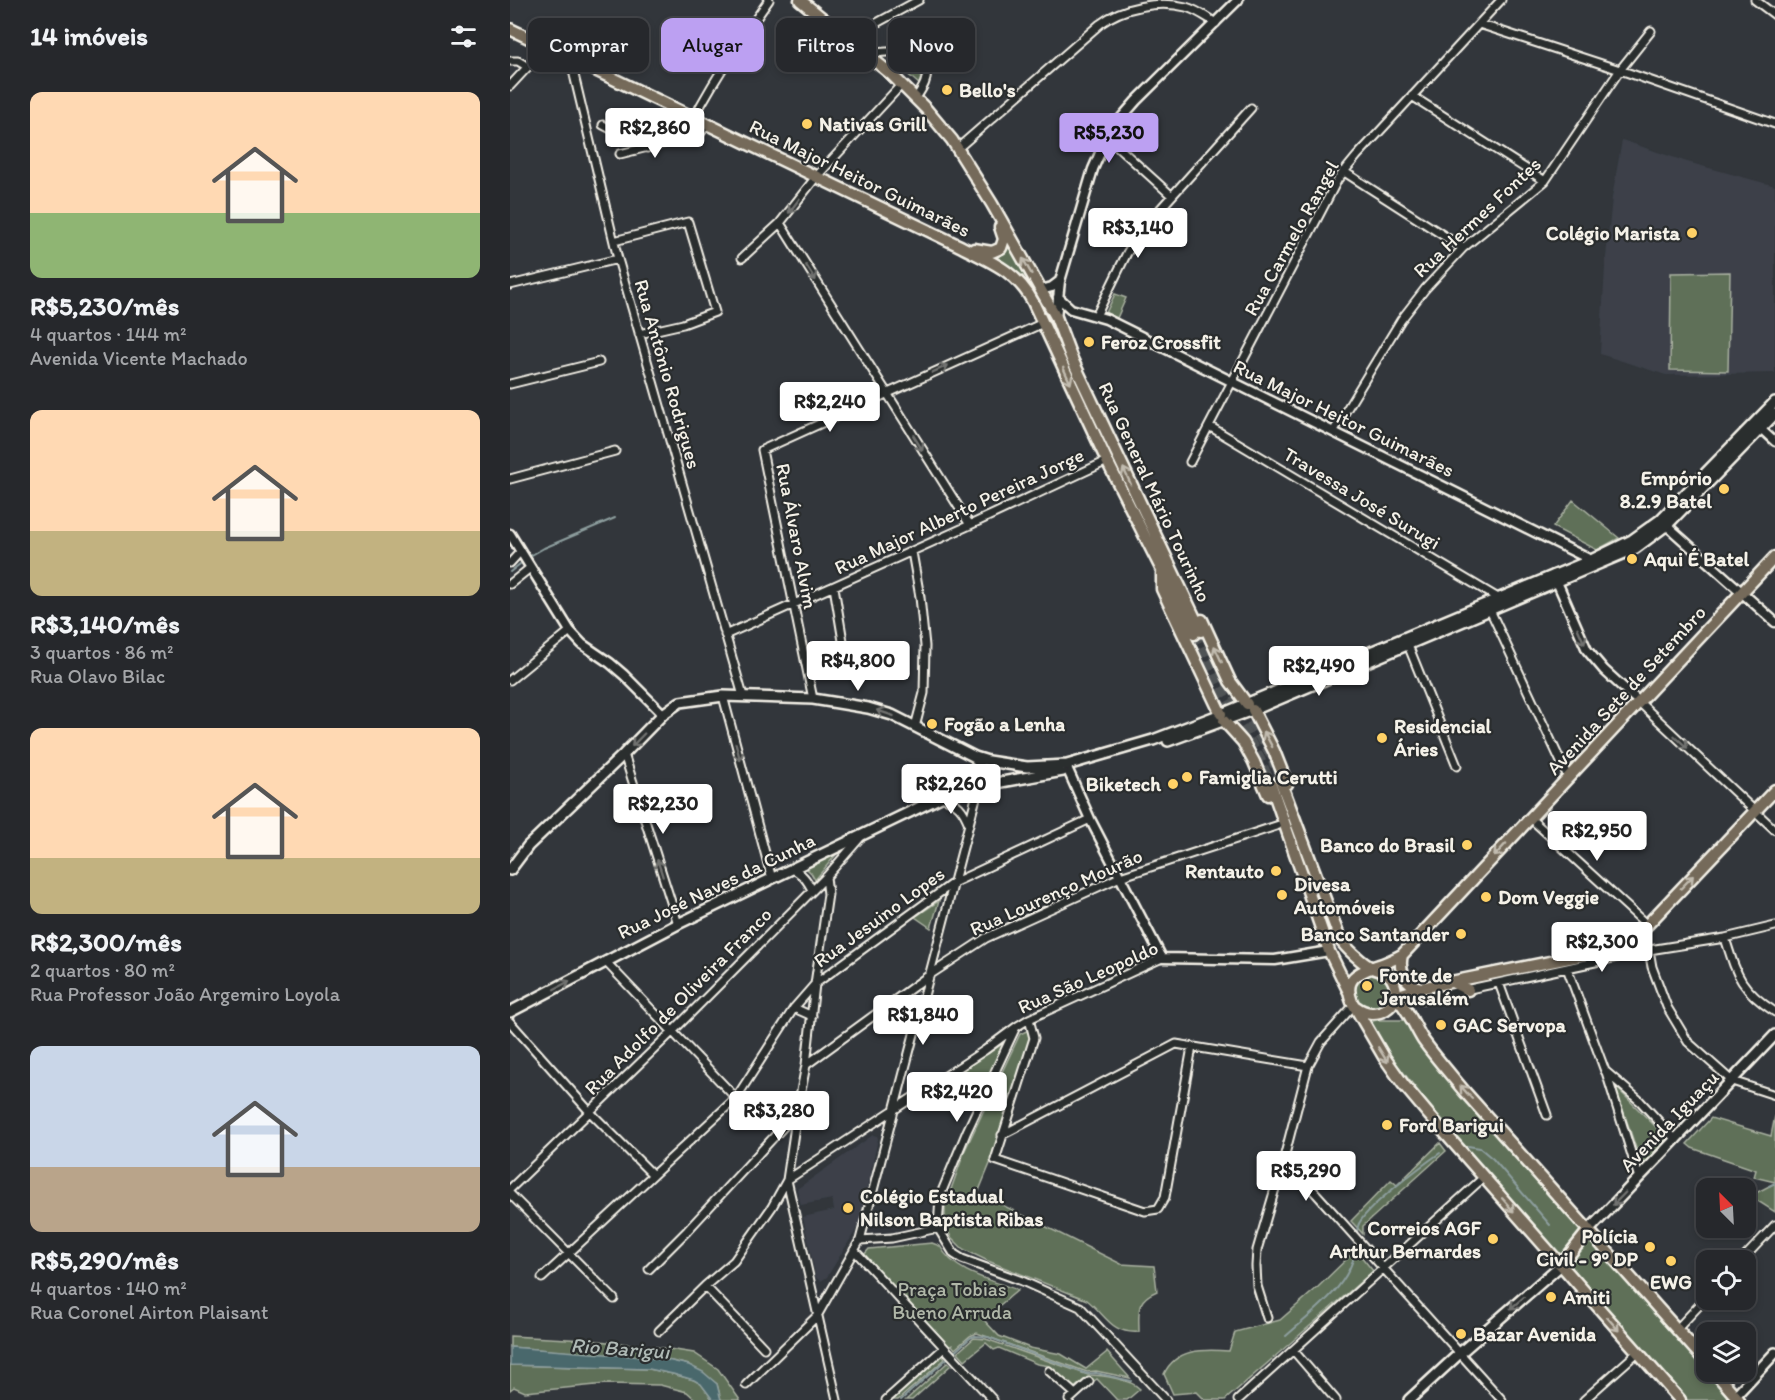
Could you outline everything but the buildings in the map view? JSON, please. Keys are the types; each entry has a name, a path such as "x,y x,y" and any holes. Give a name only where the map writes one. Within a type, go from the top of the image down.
{"main road":[{"name":"Rua General Mário Tourinho","path":"800,0 823,18"},
{"name":"Rua Major Heitor Guimarães","path":"510,28 528,37"},
{"name":"Rua General Mário Tourinho","path":"876,61 916,98 958,148 1041,290 1056,317 1071,357 1197,633"},
{"name":"Rua Major Heitor Guimarães","path":"599,72 1002,268 1015,277 1029,295 1043,322"},
{"path":"958,245 992,252 1001,248 1004,239 992,204"},
{"name":"Rua General Mário Tourinho","path":"1043,322 1107,461 1166,568"},
{"path":"1663,523 1775,402"},
{"path":"510,870 528,846 663,714 680,702 723,696 743,696 813,699 868,708 892,716 975,757 1014,766 1067,767 1151,746 1408,645 1595,562 1663,523 1775,414"},
{"name":"Avenida Sete de Setembro","path":"1372,968 1402,955 1775,557"},
{"path":"1302,855 1300,818 1274,751 1250,707 1230,681 1183,578 1166,568 1162,589 1222,718 1240,737 1254,762 1266,787 1279,825 1302,855 1340,939 1347,948 1372,968 1385,972 1392,978 1395,996 1391,1005 1379,1013 1365,1012 1354,1005"},
{"path":"1250,707 1498,598 1555,579"},
{"path":"975,757 980,767 979,786"},
{"name":"Rua José Naves da Cunha","path":"510,1012 678,924 941,797 979,786 1067,767"},
{"path":"1276,782 1302,855 1329,951 1354,1005 1384,1057 1429,1115 1680,1400"},
{"path":"1395,996 1406,993 1422,994 1454,983 1623,945 1647,925 1775,790"},
{"path":"1329,951 1339,950 1356,955"},
{"path":"1582,964 1604,951"},
{"path":"1402,955 1400,968 1404,977 1422,994"},
{"path":"1349,992 1354,978 1362,970 1372,968"},
{"path":"1454,983 1468,990"},
{"path":"1405,1006 1406,993"},
{"path":"1395,996 1405,1006 1422,1038 1440,1062 1696,1351"},
{"name":"Avenida Iguaçu","path":"1589,1230 1775,1035"},
{"path":"1409,1400 1561,1265 1589,1230"},
{"path":"1723,1382 1735,1398 1775,1353"}],"street":[{"path":"684,138 735,48 769,0"},
{"path":"876,23 919,0"},
{"path":"1056,317 1060,281 1093,169 1107,137 1136,101 1238,0"},
{"name":"Rua Carmelo Rangel","path":"1190,462 1343,171 1501,0"},
{"path":"1755,0 1775,15"},
{"path":"958,148 1100,24 1115,14 1149,5 1173,5 1189,8 1216,23"},
{"path":"1479,24 1775,124"},
{"name":"Rua Hermes Fontes","path":"1333,432 1401,321 1425,289 1463,248 1545,181 1620,70 1651,31"},
{"path":"876,53 912,53 921,58 927,74 916,98"},
{"path":"510,61 518,61 528,67 510,86"},
{"name":"Rua Antônio Rodrigues","path":"573,72 618,259 743,696"},
{"path":"742,258 780,224 816,177 902,84"},
{"path":"1413,96 1545,181"},
{"path":"1096,316 1144,227 1251,108"},
{"path":"620,154 698,136 707,124"},
{"path":"603,125 647,148"},
{"path":"1107,137 1172,196"},
{"path":"1343,171 1463,248"},
{"path":"614,241 688,222 715,312 683,324 639,334"},
{"path":"780,224 970,525"},
{"path":"510,285 618,259"},
{"path":"1041,290 1052,287 1060,281"},
{"name":"Rua Major Heitor Guimarães","path":"1058,297 1071,309 1096,316 1595,562"},
{"path":"1056,317 1071,309"},
{"name":"Rua Álvaro Alvim","path":"813,699 762,450 1056,317"},
{"path":"510,384 599,362"},
{"name":"Travessa José Surugi","path":"1209,426 1498,598"},
{"path":"1761,429 1775,441"},
{"path":"510,479 615,451"},
{"name":"Rua Major Alberto Pereira Jorge","path":"725,635 912,552 1107,461"},
{"path":"1663,523 1775,622"},
{"path":"510,534 570,631 582,645 624,675 663,714"},
{"path":"510,563 520,552"},
{"path":"912,552 925,646 924,693 915,727"},
{"path":"510,584 530,568"},
{"path":"1555,579 1587,651 1604,670 1775,830"},
{"path":"834,587 844,647"},
{"path":"1490,610 1568,777"},
{"path":"510,680 570,631"},
{"path":"1408,645 1457,766"},
{"path":"723,696 772,879"},
{"path":"624,754 678,924"},
{"path":"1067,767 1090,819 1162,958"},
{"path":"746,1385 817,1316 860,1240 979,786"},
{"path":"941,797 953,800 959,805 969,824"},
{"path":"1530,818 1647,925"},
{"name":"Rua Jesuino Lopes","path":"542,1278 736,1098 794,1008 815,984 953,883 1090,819"},
{"name":"Rua Lourenço Mourão","path":"806,1065 928,976 986,938 1120,877 1279,825"},
{"name":"Rua Adolfo de Oliveira Franco","path":"510,1189 826,878 865,832"},
{"path":"792,869 800,872 812,890"},
{"path":"826,878 828,894 806,1065 796,1112 787,1180 837,1400"},
{"path":"1422,994 1468,990 1649,950 1725,938 1775,926"},
{"path":"1725,938 1735,971 1745,988 1775,1012"},
{"path":"1649,950 1652,967 1666,1007 1688,1042 1732,1081 1775,1095"},
{"name":"Rua São Leopoldo","path":"659,1331 734,1261 772,1207 787,1180 985,1050 1016,1027 1162,958 1275,960 1329,951"},
{"path":"605,961 736,1098"},
{"path":"1568,968 1605,1071 1639,1178"},
{"path":"1499,983 1547,1115"},
{"path":"1267,1318 1257,1286 1257,1250 1308,1066 1321,1042 1354,1005"},
{"path":"794,1008 812,1016"},
{"path":"1029,1020 1034,1038 995,1160 1145,1211 1158,1209 1165,1197 1192,1047"},
{"path":"510,1022 590,1112 652,1174"},
{"path":"1016,1027 967,1131 940,1196 938,1228 954,1254 962,1259 1022,1281 1080,1307 1166,1400"},
{"path":"1002,1135 1176,1044 1308,1066"},
{"path":"1605,1071 1640,1101 1676,1140"},
{"path":"649,1269 796,1112"},
{"path":"1284,1158 1502,1400"},
{"path":"1238,1400 1484,1177"},
{"path":"510,1194 614,1299"},
{"path":"1751,1250 1775,1225"},
{"path":"860,1240 892,1238 938,1228"},
{"path":"854,1250 993,1400"},
{"path":"705,1286 764,1348"},
{"path":"1677,1329 1696,1309"},
{"path":"886,1400 945,1349"},
{"path":"1293,1350 1336,1400"},
{"path":"1584,1400 1638,1352"},
{"path":"1050,1371 1072,1397 1089,1382"}],"shaded area":[{"name":"Colégio Marista","path":"1622,140 1687,162 1775,186 1775,373 1666,375 1600,354 1612,198"},
{"name":"Colégio Estadual Nilson Baptista Ribas","path":"873,1135 878,1139 859,1225 827,1277 821,1281 816,1278 803,1217 834,1210 832,1199 801,1205 797,1189"}],"green space":[{"path":"905,72 921,72 919,84"},
{"path":"1010,240 1030,280 991,258 1003,253"},
{"path":"1730,272 1728,371 1670,370 1671,273"},
{"path":"1115,294 1126,298 1117,318 1106,313"},
{"path":"1573,500 1619,538 1597,550 1553,527"},
{"path":"839,851 815,880 803,865"},
{"path":"939,901 931,928 915,917"},
{"path":"1372,974 1384,979 1389,991 1384,1003 1372,1008 1360,1003 1355,991 1360,979"},
{"path":"1404,1020 1407,1022 1419,1042 1696,1356 1696,1382 1719,1382 1735,1400 1683,1400 1437,1115 1392,1058 1372,1023 1373,1021"},
{"path":"1031,1029 1031,1036 992,1159 978,1193 1121,1264 1154,1266 1157,1291 1145,1298 1140,1307 1139,1332 1130,1332 1116,1327 1087,1300 963,1249 951,1237 945,1225 945,1206 965,1150 1020,1034"},
{"path":"1007,1041 983,1091 952,1076"},
{"path":"1615,1086 1667,1138 1642,1166"},
{"path":"1775,1116 1775,1182 1754,1177 1756,1170 1692,1148 1687,1144 1711,1118 1771,1136"},
{"path":"1440,1143 1446,1151 1363,1226 1363,1234 1351,1221 1391,1180 1397,1185"},
{"path":"1775,1183 1775,1212 1756,1200 1756,1193"},
{"name":"Praça Tobias Bueno Arruda","path":"932,1243 940,1246 954,1263 964,1269 1018,1290 983,1319 999,1336 1030,1348 1061,1354 1086,1369 1107,1352 1130,1378 1096,1371 1087,1372 977,1333 955,1349 952,1345 949,1347 863,1256 869,1249"},
{"path":"1356,1250 1373,1271 1225,1400 1205,1400 1197,1392 1173,1394 1164,1374 1176,1359 1192,1352 1229,1351 1235,1332 1280,1320"},
{"path":"510,1336 587,1340 694,1353 718,1369 740,1400 721,1400 717,1384 689,1365 667,1360 510,1347"},
{"path":"974,1338 986,1339 1088,1375 1123,1380 1140,1389 1127,1400 1117,1400 1097,1379 1094,1381 1085,1379 1073,1389 1050,1366 1037,1364 999,1348 994,1350 986,1343 965,1360 958,1352"},
{"path":"942,1355 945,1359 898,1400 891,1400"},
{"path":"948,1362 951,1365 912,1400 906,1400"},
{"path":"510,1365 649,1369 694,1380 701,1384 713,1400 696,1400 687,1392 660,1385 606,1384 525,1392 514,1387 510,1390"}],"water":[{"path":"510,1347 632,1356 689,1365 703,1372 717,1384 721,1400 713,1400 701,1384 694,1380 649,1369 510,1365"}],"waterway":[{"path":"530,556 615,518"},
{"path":"510,572 520,564"},
{"path":"1468,1146 1480,1148 1493,1159 1550,1225"},
{"path":"1357,1235 1362,1218 1371,1209 1395,1187 1440,1153"},
{"path":"1769,1186 1775,1183"},
{"path":"1286,1336 1321,1305 1341,1283 1349,1270 1357,1241"},
{"path":"901,1400 975,1336 988,1337 1087,1374 1096,1373 1131,1381"}],"tunnel":[{"path":"1194,634 1219,686 1260,759 1271,785"},
{"path":"1227,683 1275,766"}],"place":[{"name":"Bello's","path":"947,90"},
{"name":"Nativas Grill","path":"807,124"},
{"name":"Colégio Marista","path":"1692,233"},
{"name":"Feroz Crossfit","path":"1089,342"},
{"name":"Empório 8.2.9 Batel","path":"1724,489"},
{"name":"Aqui É Batel","path":"1632,559"},
{"name":"Fogão a Lenha","path":"932,724"},
{"name":"Residencial Áries","path":"1382,738"},
{"name":"Famiglia Cerutti","path":"1187,777"},
{"name":"Biketech","path":"1173,784"},
{"name":"Banco do Brasil","path":"1467,845"},
{"name":"Rentauto","path":"1276,871"},
{"name":"Divesa Automóveis","path":"1282,895"},
{"name":"Dom Veggie","path":"1486,897"},
{"name":"Banco Santander","path":"1461,934"},
{"name":"Fonte de Jerusalém","path":"1367,986"},
{"name":"GAC Servopa","path":"1441,1025"},
{"name":"Ford Barigui","path":"1387,1125"},
{"name":"Colégio Estadual Nilson Baptista Ribas","path":"848,1208"},
{"name":"Correios AGF Arthur Bernardes","path":"1493,1239"},
{"name":"Polícia Civil - 9º DP","path":"1650,1247"},
{"name":"EWG","path":"1671,1261"},
{"name":"Amiti","path":"1551,1297"},
{"name":"Bazar Avenida","path":"1461,1334"}],"water label":[{"name":"Rio Barigui","path":"620,1348"}]}
